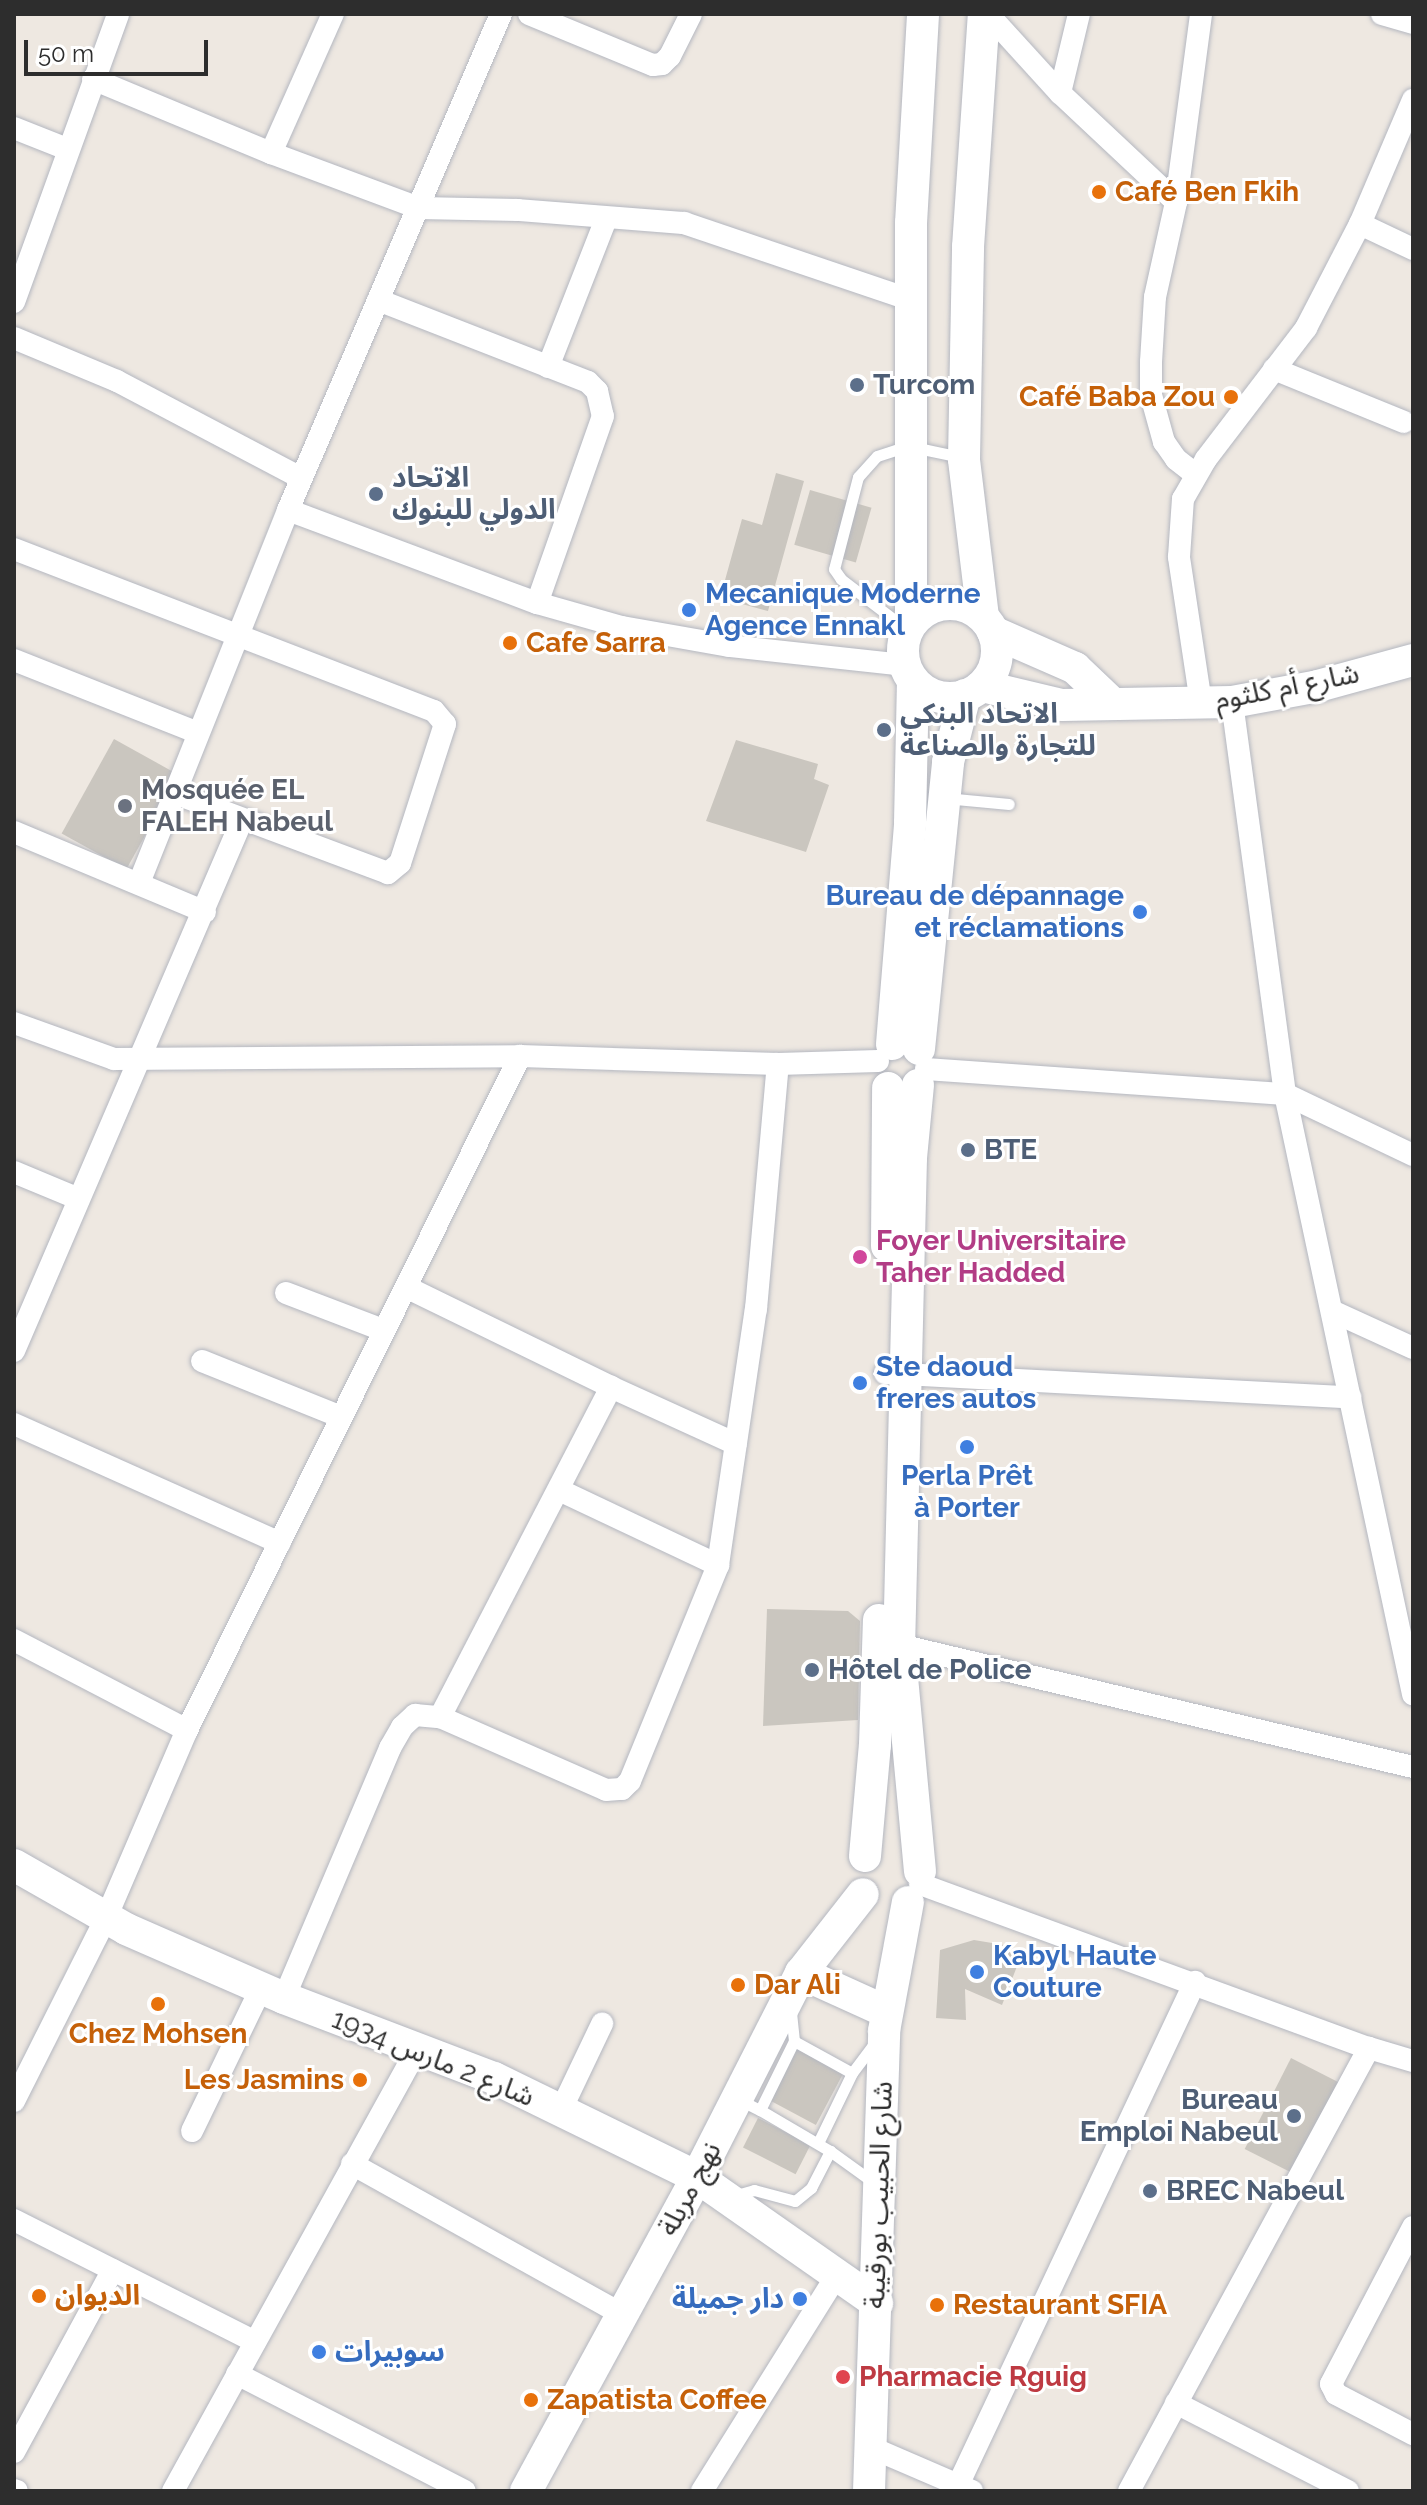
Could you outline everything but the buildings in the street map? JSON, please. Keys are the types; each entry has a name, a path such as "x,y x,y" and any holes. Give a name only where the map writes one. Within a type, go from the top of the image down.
{"main road":[{"path":"865,1856 885,1845 908,1851 916,1886 887,1908 873,1903 863,1894 858,1881 865,1856 875,1745 889,1642 896,1373 911,1158 903,1066 927,796 909,673 902,647 909,626 911,223 923,14"},
{"path":"927,796 948,762 974,690 994,670 997,651 988,625 964,459 968,247 986,14"},
{"path":"909,626 930,608 954,603 970,607 988,625 1075,668 1111,702"},
{"name":"شارع أم كلثوم","path":"974,690 1062,705 1217,702 1318,686 1413,660"},
{"path":"909,673 939,697 974,690"},
{"name":"شارع الحبيب بورقيبة","path":"869,2491 885,2022 916,1886 889,1642"},
{"name":"شارع 2 مارس 1934","path":"14,1865 106,1918 272,1993 419,2046 494,2078 697,2177 877,2303"},
{"name":"نهج مربلة","path":"526,2491 697,2177 749,2105 795,1985 863,1894"},
{"path":"795,1985 885,2022"}],"street":[{"path":"14,302 118,14"},
{"path":"271,153 333,14"},
{"path":"139,883 301,478 501,14"},
{"path":"529,14 653,65 662,64 670,56 691,14"},
{"path":"986,14 1060,93 1176,202"},
{"path":"1060,93 1079,14"},
{"path":"1195,474 1176,459 1164,442 1151,395 1155,297 1176,202 1201,14"},
{"path":"1382,14 1413,23"},
{"path":"93,79 271,153 419,208 518,210 684,223 912,300"},
{"path":"1413,100 1360,224 1306,328 1195,474 1183,499 1179,557 1217,702 1285,1094 1413,1694"},
{"path":"14,128 67,149"},
{"path":"548,367 606,219"},
{"path":"1360,224 1413,249"},
{"path":"378,300 588,382 597,391 603,416 537,603"},
{"path":"14,338 117,381 301,478"},
{"path":"1274,369 1404,422"},
{"path":"288,510 537,603 670,638 909,673"},
{"path":"14,549 434,711 445,724 400,863 388,873 177,794"},
{"path":"14,660 198,733"},
{"path":"14,1351 242,820"},
{"path":"14,832 205,912"},
{"path":"14,1023 86,1052 138,1060 520,1056 903,1066 1285,1094 1413,1155"},
{"path":"14,2101 106,1918 187,1730 520,1056"},
{"path":"192,2131 272,1993 390,1748 402,1727 415,1715 440,1717 606,1790 622,1789 630,1781 718,1565 756,1309 778,1064"},
{"path":"14,1172 79,1199"},
{"path":"406,1287 736,1444"},
{"path":"286,1293 383,1330"},
{"path":"1332,1311 1413,1348"},
{"path":"202,1361 341,1417"},
{"path":"896,1373 1350,1397"},
{"path":"440,1717 611,1387"},
{"path":"14,1424 280,1543"},
{"path":"559,1490 718,1565"},
{"path":"14,1640 187,1730"},
{"path":"889,1642 1413,1767"},
{"path":"916,1886 1413,2061"},
{"path":"870,2447 966,2487 1195,1982"},
{"path":"560,2112 602,2024"},
{"path":"173,2491 419,2046"},
{"path":"1129,2491 1369,2048"},
{"path":"352,2164 622,2314"},
{"path":"14,2220 255,2342"},
{"path":"1413,2227 1331,2384 1336,2394 1413,2434"},
{"path":"14,2452 113,2270"},
{"path":"702,2491 837,2275"},
{"path":"237,2374 465,2491"},
{"path":"1176,2403 1348,2491"}],"lane":[{"path":"909,626 841,579 834,563 858,477 877,456 908,446 964,459"},
{"path":"927,796 1009,804"},
{"path":"795,1985 794,2041 749,2105 818,2143 880,2187"},
{"path":"818,2143 852,2073 885,2022"},
{"path":"794,2041 852,2073"},
{"path":"725,2199 754,2190 795,2201 811,2188 830,2151"}],"place":[{"name":"Café Ben Fkih","path":"1099,192"},
{"name":"Turcom","path":"857,385"},
{"name":"Café Baba Zou","path":"1231,397"},
{"name":"الاتحاد الدولي للبنوك","path":"376,494"},
{"name":"Mecanique Moderne Agence Ennakl","path":"689,610"},
{"name":"Cafe Sarra","path":"510,643"},
{"name":"الاتحاد البنكي للتجارة والصناعة","path":"884,730"},
{"name":"Mosquée EL FALEH Nabeul","path":"125,806"},
{"name":"Bureau de dépannage et réclamations","path":"1140,912"},
{"name":"BTE","path":"968,1150"},
{"name":"Foyer Universitaire Taher Hadded","path":"860,1257"},
{"name":"Ste daoud freres autos","path":"860,1383"},
{"name":"Perla Prêt à Porter","path":"967,1447"},
{"name":"Hôtel de Police","path":"812,1670"},
{"name":"Kabyl Haute Couture","path":"977,1972"},
{"name":"Dar Ali","path":"738,1985"},
{"name":"Chez Mohsen","path":"158,2004"},
{"name":"Les Jasmins","path":"360,2080"},
{"name":"Bureau Emploi Nabeul","path":"1294,2116"},
{"name":"BREC Nabeul","path":"1150,2191"},
{"name":"الديوان","path":"39,2296"},
{"name":"دار جميلة","path":"800,2299"},
{"name":"Restaurant SFIA","path":"937,2305"},
{"name":"سوبيرات","path":"319,2352"},
{"name":"Pharmacie Rguig","path":"843,2377"},
{"name":"Zapatista Coffee","path":"531,2400"}]}
